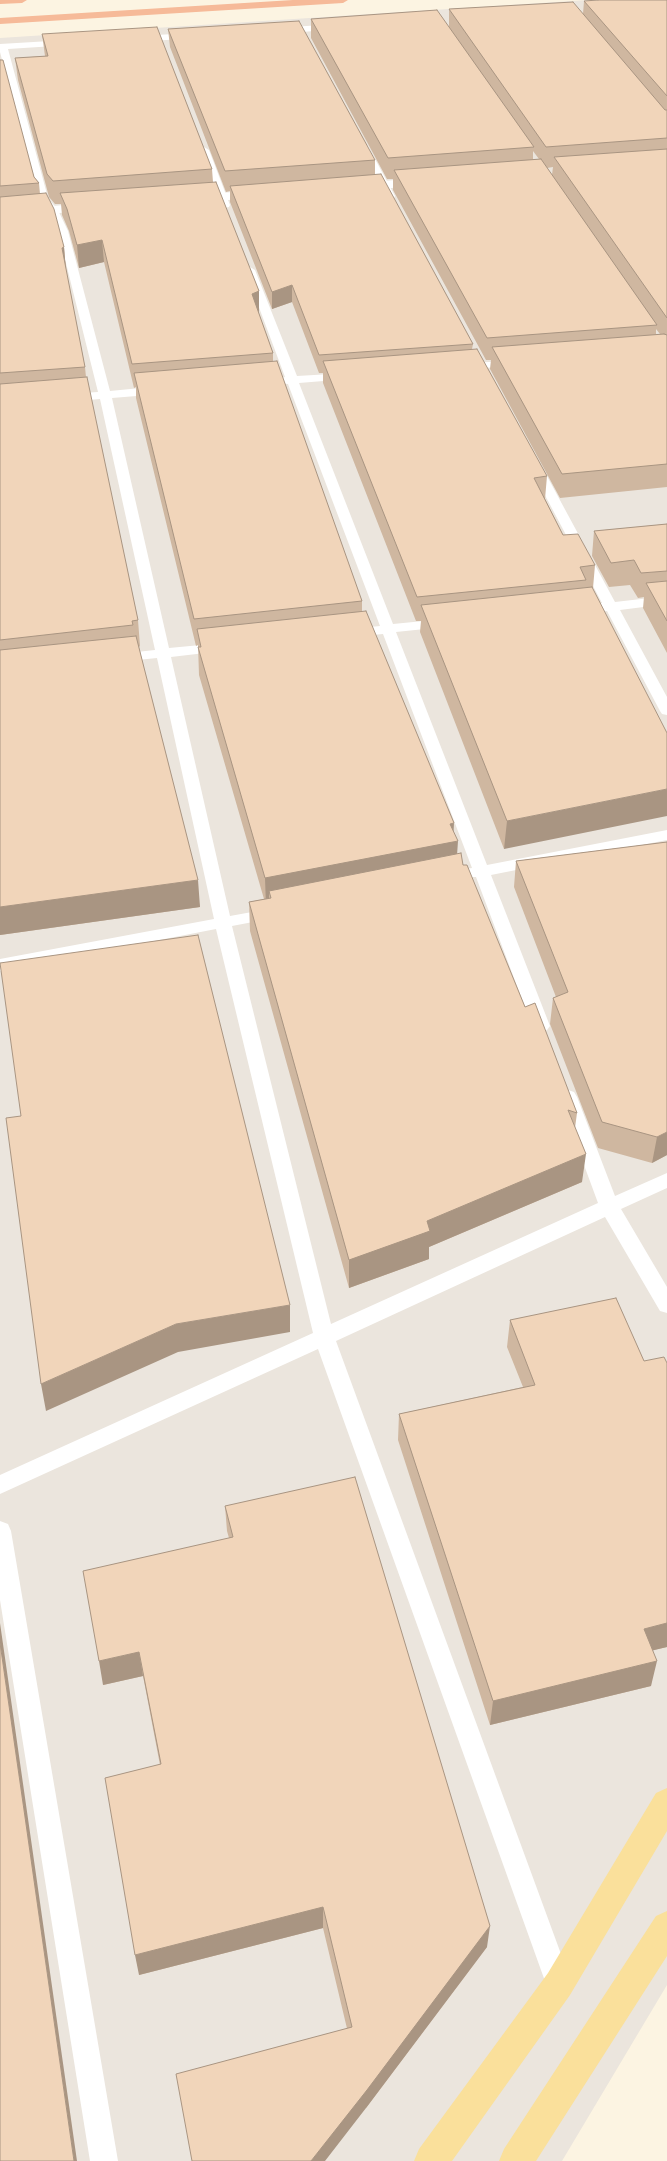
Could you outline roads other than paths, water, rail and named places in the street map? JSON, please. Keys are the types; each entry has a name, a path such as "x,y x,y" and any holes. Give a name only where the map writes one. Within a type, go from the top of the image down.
{"highway":[{"path":"0,2 22,0"},
{"path":"0,13 191,0"},
{"path":"0,21 343,0"}],"main road":[{"path":"431,2161 559,1984 667,1802"},
{"path":"516,2161 582,2061 667,1927"}],"street":[{"path":"345,188 431,181"},
{"path":"183,200 268,193"},
{"path":"0,214 107,206"}],"lane":[{"path":"269,31 346,26"},
{"path":"300,29 308,43"},
{"path":"129,40 162,41 199,35"},
{"path":"74,43 1,47 43,199 53,210 63,231 105,395 223,923 324,1336 559,1984"},
{"path":"358,137 395,206"},
{"path":"199,139 230,219"},
{"path":"244,255 547,1042"},
{"path":"474,352 489,379"},
{"path":"450,368 529,362"},
{"path":"269,382 363,375"},
{"path":"52,399 175,389"},
{"path":"529,455 667,711"},
{"path":"587,609 667,600"},
{"path":"334,634 460,621"},
{"path":"108,660 232,646"},
{"path":"459,875 667,835"},
{"path":"0,965 291,909"},
{"path":"564,1087 609,1206 667,1305"},
{"path":"0,1484 667,1180"},
{"path":"0,1531 104,2161"}]}
